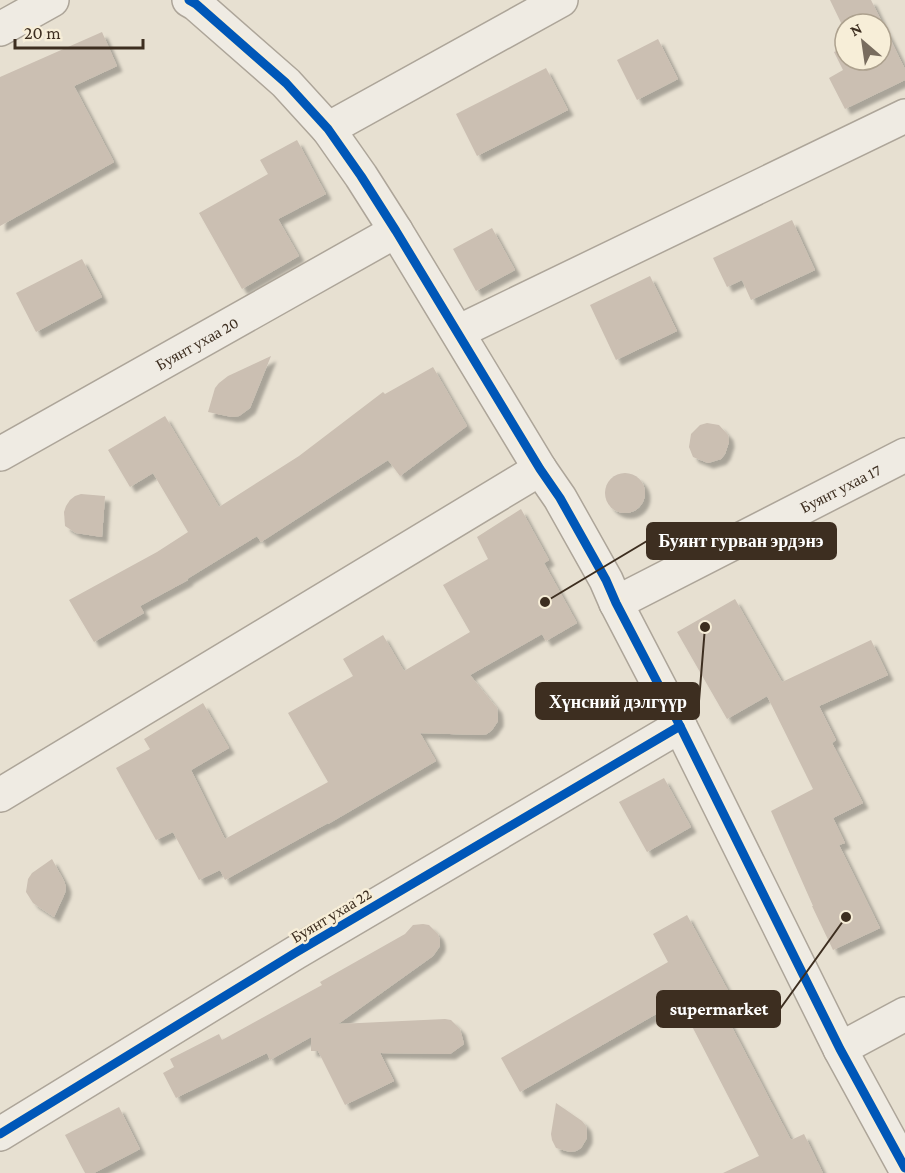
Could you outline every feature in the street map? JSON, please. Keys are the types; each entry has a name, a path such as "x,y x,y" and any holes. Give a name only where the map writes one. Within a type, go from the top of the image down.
{"street":[{"path":"0,29 52,0"},
{"path":"189,0 286,83 328,129 396,231 540,469 560,498 606,580 840,1049 905,1168"},
{"path":"328,129 561,0"},
{"path":"458,332 905,116"},
{"name":"Буянт ухаа 20","path":"0,454 396,231"},
{"name":"Буянт ухаа 17","path":"616,603 905,455"},
{"path":"0,795 540,469"},
{"name":"Буянт ухаа 22","path":"0,1134 296,954 680,726"},
{"path":"840,1049 905,1014"}],"building":[{"path":"830,0 871,0 877,12 836,12"},
{"path":"102,32 117,66 74,86 114,162 0,226 0,77"},
{"path":"658,39 678,79 637,100 617,60"},
{"path":"893,45 905,69 905,80 845,109 829,78 840,72 893,72"},
{"path":"546,68 568,110 477,156 456,114"},
{"path":"297,140 326,194 278,219 299,256 242,289 199,213 268,174 260,160"},
{"path":"792,220 815,270 751,300 742,280 727,287 713,258"},
{"path":"492,228 515,270 476,291 453,249"},
{"path":"82,259 102,297 36,332 16,293"},
{"path":"650,276 677,331 616,360 590,305"},
{"path":"271,356 250,408 239,416 232,417 208,412 215,388 219,383 228,376"},
{"path":"433,367 467,426 400,476 388,460 261,542 257,536 188,580 140,606 144,613 94,642 69,600 157,552 188,532 153,473 130,487 108,450 165,416 219,507 299,456 383,392 385,394"},
{"path":"707,423 719,425 728,435 729,442 721,459 708,463 693,457 689,447 691,434 700,425"},
{"path":"625,473 639,479 645,493 639,507 625,513 611,507 605,493 611,479"},
{"path":"81,494 105,496 102,537 76,533 65,526 66,506 75,496"},
{"path":"521,509 549,560 544,563 577,623 546,641 542,634 470,675 497,708 498,721 492,730 481,735 420,733 436,761 328,824 225,880 220,870 199,880 173,832 156,840 116,768 150,749 144,739 203,703 229,748 191,770 225,839 328,782 288,713 353,676 343,659 383,635 404,671 470,632 443,585 488,559 477,537"},
{"path":"735,599 782,682 871,640 888,675 819,706 836,740 832,743 863,803 833,818 845,843 839,845 880,928 833,950 771,811 813,789 767,696 727,719 677,632"},
{"path":"664,778 691,827 647,852 619,802"},
{"path":"52,859 66,887 54,917 33,903 26,892 28,879 32,873"},
{"path":"687,915 737,1007 725,1014 791,1140 804,1134 823,1173 723,1173 759,1156 679,1001 520,1092 501,1058 668,962 653,934"},
{"path":"413,925 429,925 438,934 440,940 440,946 433,956 338,1024 451,1020 460,1029 464,1044 450,1054 380,1053 394,1081 345,1105 318,1051 311,1051 311,1037 270,1060 267,1053 176,1098 163,1073 174,1067 170,1059 219,1034 222,1040 322,985 320,982 405,934"},
{"path":"556,1103 586,1126 587,1138 581,1148 576,1151 570,1152 556,1148 552,1140"},
{"path":"119,1107 140,1149 94,1173 85,1173 65,1135"}],"cycle path":[{"path":"189,0 286,83 328,129 396,231 540,469 560,498 606,580 840,1049 905,1168"},
{"path":"0,1134 295,953 680,726"}],"place":[{"name":"Буянт гурван эрдэнэ","path":"545,602"},
{"name":"Хүнсний дэлгүүр","path":"705,627"},
{"name":"supermarket","path":"846,917"}]}
